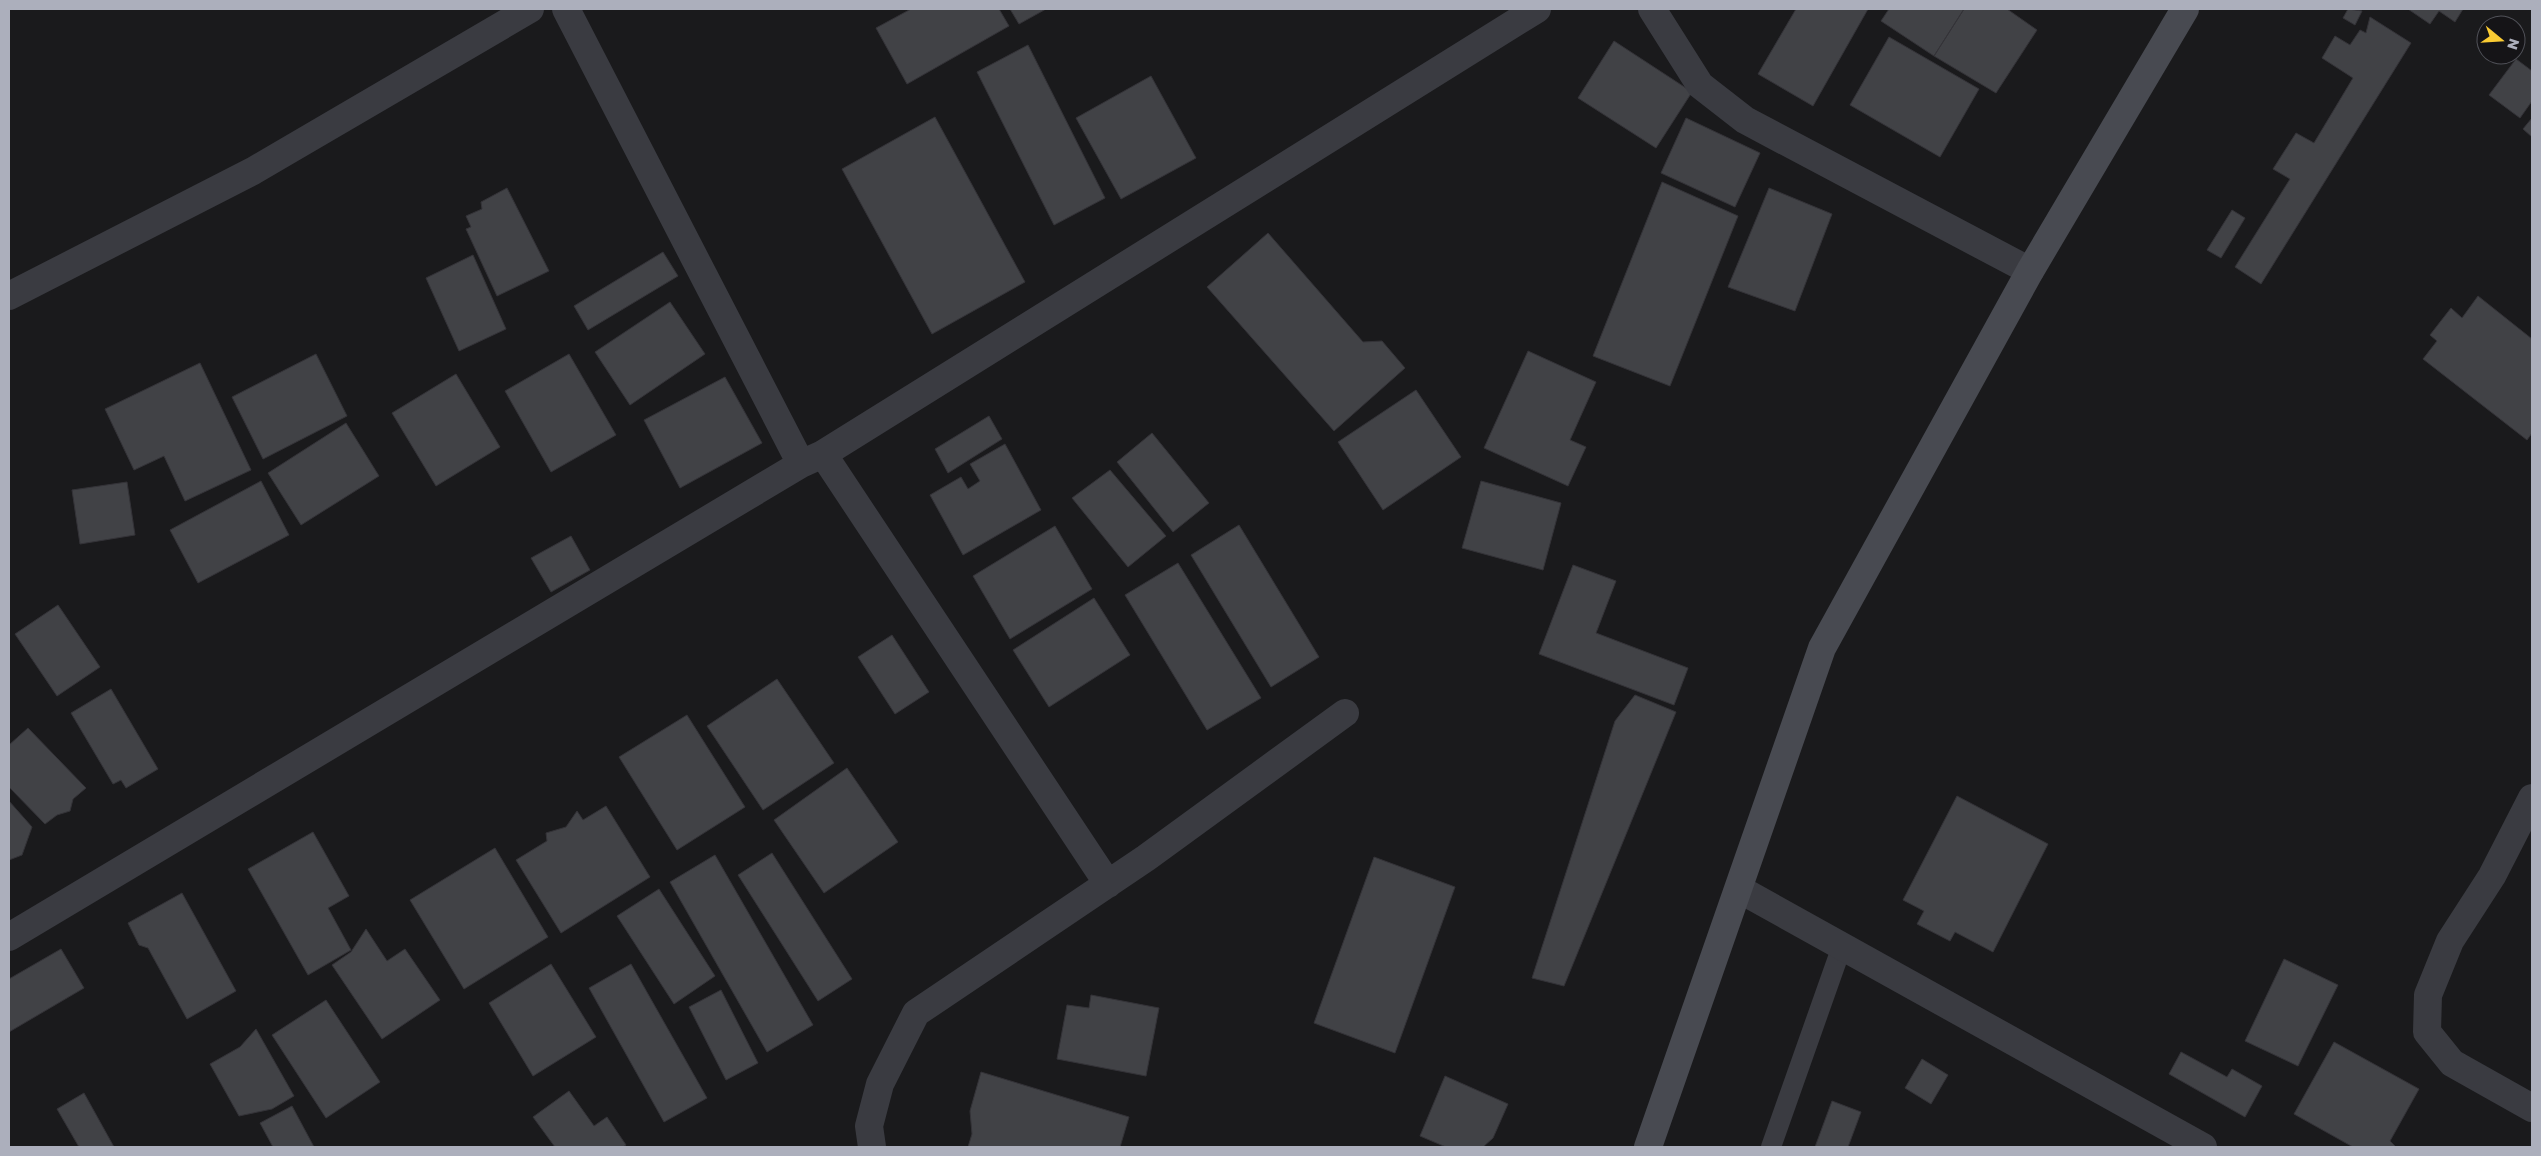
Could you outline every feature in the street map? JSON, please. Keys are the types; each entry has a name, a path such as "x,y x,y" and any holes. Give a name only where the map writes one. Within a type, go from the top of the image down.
{"main road":[{"path":"1648,1147 1822,648 2030,271 2185,9"}],"street":[{"path":"9,296 253,172 530,9"},
{"path":"566,9 812,459 1108,884"},
{"path":"9,937 812,459 1537,9"},
{"path":"1652,9 1700,85 1745,120 2030,271"},
{"path":"872,1147 869,1126 880,1084 916,1013 1108,884 1345,713"},
{"path":"2532,798 2492,876 2450,940 2428,995 2427,1032 2452,1063 2532,1108"},
{"path":"1739,888 2204,1147"}],"lane":[{"path":"1771,1147 1842,946"}],"building":[{"path":"911,9 999,9 1009,26 907,84 876,28"},
{"path":"1010,9 1046,9 1019,24"},
{"path":"1796,9 1868,9 1813,106 1758,74"},
{"path":"1889,9 1964,9 1934,56 1881,21"},
{"path":"1964,9 2007,9 2037,30 1996,93 1934,56"},
{"path":"2348,9 2362,11 2355,25 2343,18"},
{"path":"2408,9 2463,9 2455,22 2439,11 2430,24"},
{"path":"2370,17 2411,43 2261,284 2235,267 2290,179 2273,169 2296,133 2314,143 2353,78 2322,58 2335,36 2350,45 2360,30 2366,33"},
{"path":"1889,37 1979,89 1940,157 1850,105"},
{"path":"1614,41 1692,92 1656,148 1578,98"},
{"path":"1028,45 1105,198 1054,225 977,72"},
{"path":"2512,65 2524,65 2532,71 2532,101 2520,118 2489,95"},
{"path":"1151,76 1196,158 1121,199 1076,118"},
{"path":"935,117 1025,282 932,334 842,169"},
{"path":"1686,118 1760,153 1735,207 1661,173"},
{"path":"2532,118 2532,137 2523,129"},
{"path":"1662,182 1738,216 1670,386 1593,356"},
{"path":"507,188 549,271 497,296 466,229 471,227 466,216 482,209 481,202"},
{"path":"1769,188 1832,214 1795,311 1728,287"},
{"path":"2232,210 2245,218 2221,258 2207,250"},
{"path":"1268,233 1363,342 1382,341 1405,368 1334,431 1207,287"},
{"path":"663,252 678,276 588,330 574,306"},
{"path":"473,255 506,329 459,351 426,278"},
{"path":"2478,296 2532,339 2532,433 2527,440 2423,359 2437,341 2430,335 2451,308 2462,318"},
{"path":"670,302 705,354 630,405 595,352"},
{"path":"1528,351 1596,382 1570,440 1586,447 1568,486 1484,448"},
{"path":"316,354 347,416 263,459 232,397"},
{"path":"569,354 616,435 551,472 505,391"},
{"path":"200,363 251,470 185,501 164,456 134,470 105,409"},
{"path":"456,374 500,447 436,486 392,413"},
{"path":"725,377 762,443 680,488 644,420"},
{"path":"1416,390 1461,457 1383,510 1338,442"},
{"path":"989,416 1002,439 948,473 935,449"},
{"path":"346,423 379,476 301,525 268,473"},
{"path":"1152,433 1209,503 1173,532 1117,462"},
{"path":"1005,444 1041,510 963,555 930,495 961,477 968,489 980,481 970,464"},
{"path":"1110,470 1166,536 1128,567 1072,498"},
{"path":"261,481 289,535 198,583 170,530"},
{"path":"1481,481 1561,503 1543,570 1462,548"},
{"path":"127,482 135,535 80,544 72,490"},
{"path":"1239,525 1319,657 1271,687 1191,555"},
{"path":"1055,526 1092,589 1010,639 973,576"},
{"path":"571,536 590,570 551,592 531,558"},
{"path":"1178,563 1261,698 1207,730 1125,595"},
{"path":"1573,565 1616,581 1596,633 1688,668 1674,705 1539,654"},
{"path":"1094,598 1130,655 1049,707 1013,650"},
{"path":"58,605 100,667 57,696 15,634"},
{"path":"892,635 929,692 895,714 858,657"},
{"path":"777,679 834,763 763,810 707,726"},
{"path":"111,689 158,769 126,788 121,780 113,784 71,713"},
{"path":"1635,695 1676,712 1564,986 1532,978 1615,721"},
{"path":"687,715 745,807 677,850 619,757"},
{"path":"28,728 86,788 73,799 70,811 57,815 45,824 9,787 9,745"},
{"path":"847,768 898,842 824,893 774,820"},
{"path":"1957,796 2048,844 1993,952 1955,932 1950,941 1917,924 1924,911 1903,900"},
{"path":"9,801 32,827 22,855 9,860"},
{"path":"606,806 650,877 561,933 516,860 547,841 546,833 566,827 577,811 583,820"},
{"path":"313,832 349,896 328,908 351,950 308,975 248,869"},
{"path":"495,848 548,937 464,989 410,900"},
{"path":"772,853 852,979 818,1001 738,875"},
{"path":"715,855 813,1025 767,1052 670,882"},
{"path":"1374,857 1455,887 1395,1053 1314,1023"},
{"path":"659,889 715,976 674,1004 617,916"},
{"path":"182,893 236,991 187,1019 148,948 139,945 128,923"},
{"path":"366,929 387,961 405,949 440,1000 382,1039 332,965 351,952"},
{"path":"61,949 84,988 9,1032 9,979"},
{"path":"2284,959 2338,985 2298,1066 2245,1041"},
{"path":"551,964 596,1037 533,1076 489,1003"},
{"path":"631,964 707,1098 664,1122 589,988"},
{"path":"721,990 758,1063 726,1080 689,1007"},
{"path":"1091,995 1159,1008 1146,1076 1057,1059 1067,1005 1089,1008"},
{"path":"326,1000 380,1082 326,1118 272,1035"},
{"path":"256,1029 294,1096 272,1109 239,1116 210,1064 240,1047"},
{"path":"2334,1042 2419,1089 2390,1141 2396,1147 2353,1147 2294,1114"},
{"path":"2181,1052 2227,1077 2232,1069 2262,1086 2245,1117 2169,1074"},
{"path":"1922,1059 1948,1075 1931,1104 1905,1088"},
{"path":"981,1072 1129,1117 1120,1147 968,1147 972,1134 970,1111"},
{"path":"1445,1076 1508,1104 1493,1138 1483,1147 1446,1147 1420,1136"},
{"path":"569,1091 594,1126 607,1117 626,1145 623,1147 555,1147 533,1117"},
{"path":"84,1093 114,1147 79,1147 57,1109"},
{"path":"1832,1101 1861,1112 1848,1147 1815,1147"},
{"path":"292,1106 314,1147 273,1147 260,1123"}]}
